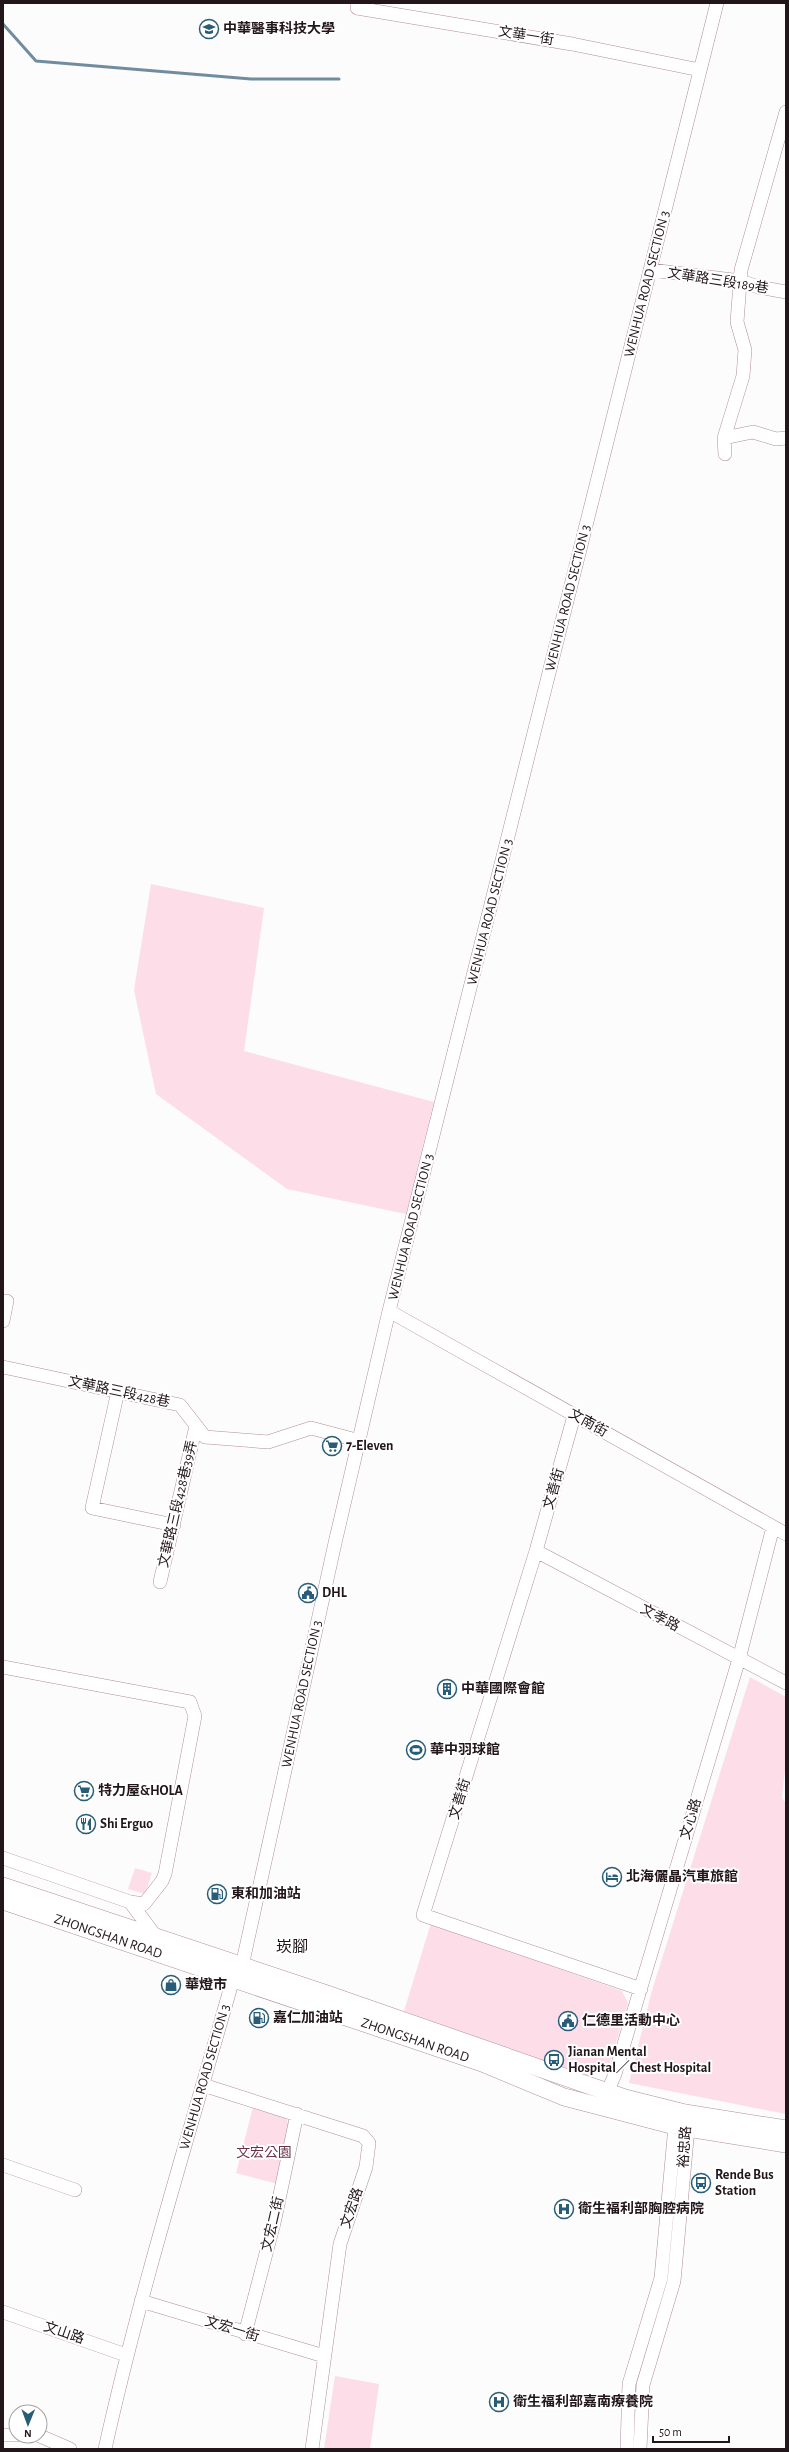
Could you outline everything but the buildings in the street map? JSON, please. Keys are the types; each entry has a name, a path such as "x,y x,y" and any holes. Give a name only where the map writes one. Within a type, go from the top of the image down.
{"main road":[{"name":"ZHONGSHAN ROAD","path":"3,1886 157,1938 237,1972 482,2063 564,2098 600,2108 683,2122 786,2144"},
{"name":"ZHONGSHAN ROAD","path":"3,1901 237,1972 609,2092 683,2122 786,2129"}],"street":[{"name":"文華一街","path":"358,3 357,8 572,44 700,70"},
{"name":"WENHUA ROAD SECTION 3","path":"105,2449 126,2355 203,2085 237,1972 389,1312 717,3"},
{"path":"725,454 724,438 743,376 745,350 736,322 741,270 786,112"},
{"name":"文華路三段189巷","path":"651,270 741,281 758,287 786,292"},
{"path":"724,438 753,432 776,438 786,438"},
{"path":"3,1321 7,1301"},
{"name":"文南街","path":"389,1312 786,1534"},
{"name":"文華路三段428巷","path":"3,1367 180,1405 205,1437 223,1440 268,1442 311,1428 360,1441"},
{"path":"118,1391 92,1508 174,1525"},
{"name":"文善街","path":"574,1416 536,1551 423,1915 641,1989"},
{"name":"文華路三段428巷39弄","path":"160,1582 196,1426"},
{"name":"文心路","path":"600,2108 609,2092 641,1989 739,1659 773,1527"},
{"name":"文孝路","path":"536,1551 786,1683"},
{"path":"3,1667 190,1702 195,1716 165,1874 162,1881 144,1904 130,1902 3,1858"},
{"path":"130,1902 157,1938"},
{"name":"文宏路","path":"203,2085 363,2136 369,2143 366,2167 340,2244 312,2449"},
{"name":"文宏二街","path":"245,2334 274,2223 297,2114"},
{"name":"裕忠路","path":"627,2449 630,2384 661,2278 675,2190 683,2122"},
{"path":"3,2165 75,2190"},
{"name":"裕忠路","path":"640,2449 643,2386 674,2281 675,2190"},
{"name":"文宏一街","path":"141,2301 245,2334 324,2356"},
{"name":"文山路","path":"3,2312 126,2355"},
{"path":"48,2439 70,2449"}],"green space":[{"path":"151,884 264,908 244,1051 434,1102 406,1214 287,1189 156,1094 134,990"},
{"path":"750,1677 786,1697 786,1760 782,1798 786,1803 786,2114 629,2083 651,1994"},
{"path":"135,1868 152,1873 145,1894 128,1889"},
{"path":"431,1923 622,1991 628,2003 607,2072 581,2076 404,2011"},
{"name":"文宏公園","path":"253,2107 286,2117 291,2133 278,2184 236,2173"},
{"path":"335,2376 379,2384 370,2449 324,2449"}],"waterway":[{"path":"3,24 36,61 251,79 339,79"}],"place":[{"name":"中華醫事科技大學","path":"209,29"},
{"name":"7-Eleven","path":"332,1446"},
{"name":"DHL","path":"308,1593"},
{"name":"中華國際會館","path":"447,1689"},
{"name":"華中羽球館","path":"416,1750"},
{"name":"特力屋&HOLA","path":"84,1791"},
{"name":"Shi Erguo","path":"86,1824"},
{"name":"北海儷晶汽車旅館","path":"612,1877"},
{"name":"東和加油站","path":"217,1894"},
{"name":"華燈市","path":"171,1985"},
{"name":"嘉仁加油站","path":"259,2018"},
{"name":"仁德里活動中心","path":"568,2021"},
{"name":"Jianan Mental Hospital／Chest Hospital","path":"554,2060"},
{"name":"Rende Bus Station","path":"701,2183"},
{"name":"衛生福利部胸腔病院","path":"564,2209"},
{"name":"衛生福利部嘉南療養院","path":"499,2402"}],"district":[{"name":"崁腳","path":"292,1947"}]}
